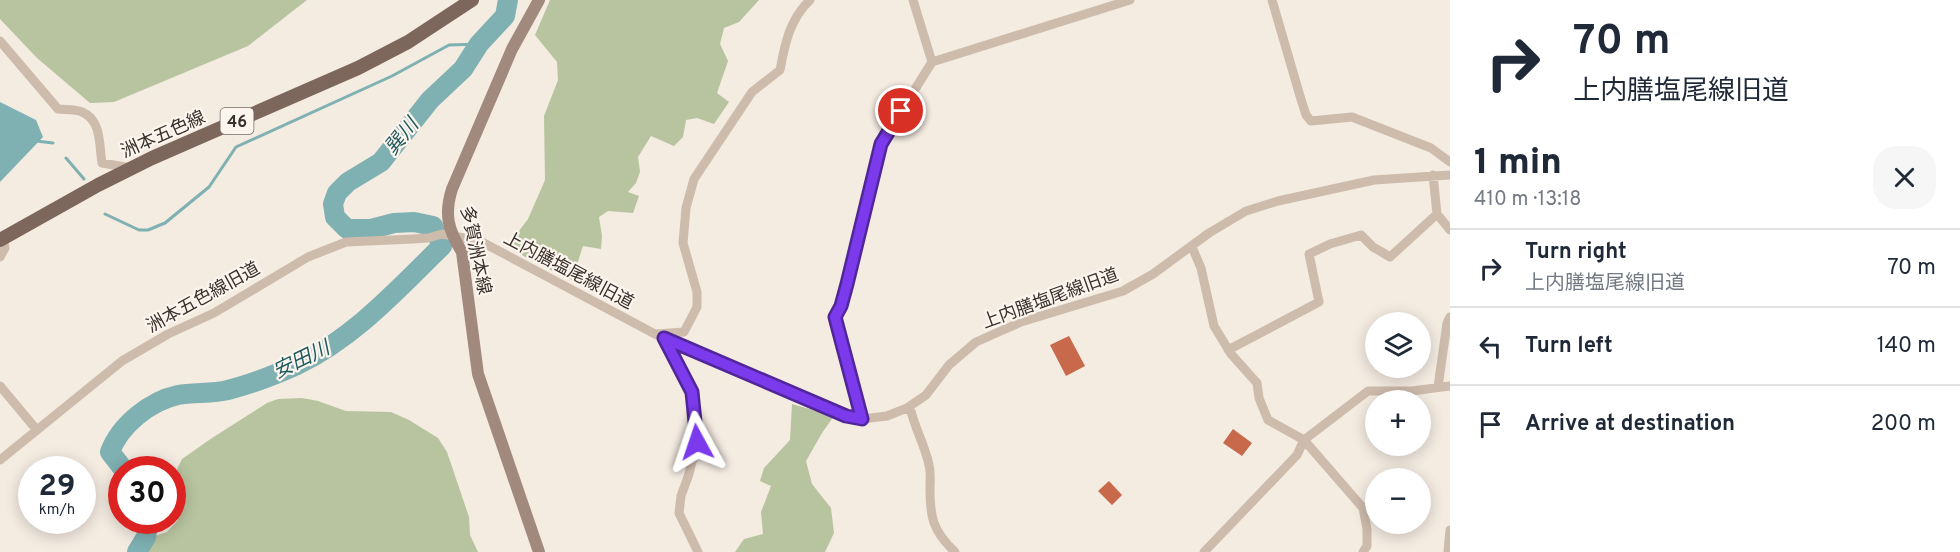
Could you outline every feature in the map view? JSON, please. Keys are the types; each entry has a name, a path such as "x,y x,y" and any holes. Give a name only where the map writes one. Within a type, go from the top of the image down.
{"main road":[{"name":"洲本五色線","path":"1,239 132,168 358,68 408,42 472,0"},
{"name":"多賀洲本線","path":"539,0 512,49 447,205 447,236 462,252 478,374 539,552"}],"street":[{"path":"698,552 679,513 681,496 697,442 692,392 659,336 684,332 697,307 696,292 683,243 686,208 694,179 752,92 780,70 784,44 799,10 810,0"},
{"path":"913,0 932,62"},
{"path":"862,419 835,317 841,306 847,284 881,144 932,62 1130,0"},
{"path":"1272,0 1306,115 1311,121 1352,117 1431,148 1450,162"},
{"path":"0,41 58,109 82,112 94,122 100,137 102,163 132,168"},
{"path":"1433,175 1437,214 1450,230"},
{"name":"上内膳塩尾線旧道","path":"447,236 480,242 659,336 846,416 862,419 886,416 910,407 926,395 949,365 967,349 985,338 1021,322 1123,291 1153,274 1209,233 1245,211 1278,201 1374,180 1450,175"},
{"path":"1228,350 1319,302 1309,254 1330,244 1361,235 1373,247 1390,257 1437,214"},
{"name":"洲本五色線旧道","path":"0,460 122,361 168,334 214,313 308,257 346,242 447,236"},
{"path":"0,257 5,248 1,239"},
{"path":"1192,247 1201,268 1214,327 1228,350 1257,383 1258,398 1268,420 1304,440 1363,508 1367,529 1367,546 1363,552"},
{"path":"1438,387 1447,323 1450,317"},
{"path":"0,386 36,429"},
{"path":"1204,552 1298,455 1304,440 1368,391 1412,391 1450,386"},
{"path":"910,407 930,467 930,516 943,541 955,552"},
{"path":"1448,552 1450,530"}],"green space":[{"path":"0,0 307,0 248,46 114,102 90,103 37,58 0,19"},
{"path":"550,0 759,0 739,22 724,28 720,44 728,61 717,93 729,102 714,124 697,118 686,120 683,137 674,146 651,136 638,157 640,172 636,183 628,192 639,196 633,213 608,211 599,217 602,236 601,249 583,246 572,280 507,247 528,219 545,180 544,116 558,80 557,62 535,35"},
{"path":"302,398 346,411 391,412 438,438 447,452 469,517 470,535 478,552 142,552 149,538 161,534 186,534 186,456 267,403 278,399"},
{"path":"792,404 834,416 806,461 812,484 831,508 834,533 825,552 735,552 744,539 763,534 761,512 771,486 760,481 764,468 790,440"}],"water":[{"path":"0,102 36,120 43,137 0,182"}],"building":[{"path":"1069,336 1085,366 1066,376 1050,345"},
{"path":"1233,429 1252,443 1242,456 1223,443"},
{"path":"1109,481 1122,495 1112,505 1098,491"}],"waterway":[{"name":"安田川","path":"113,456 110,452 129,424 147,409 167,398 222,391 245,385 290,368 318,354 374,312 442,246 433,226 414,222 394,223 371,229 347,229 335,217 333,204 337,193 348,182 381,162 430,100 463,69 479,44 505,16 508,0"},
{"path":"105,214 139,230 148,230 165,223 209,187 236,147 392,76 449,45 479,44"},
{"path":"36,141 53,143"},
{"path":"66,158 84,179"},
{"name":"安田川","path":"137,552 147,534"}],"route":[{"path":"697,442 692,392 664,338 846,416 862,419 835,317 841,306 847,284 881,144 901,111"}],"water label":[{"name":"巽川","path":"401,136"}]}
